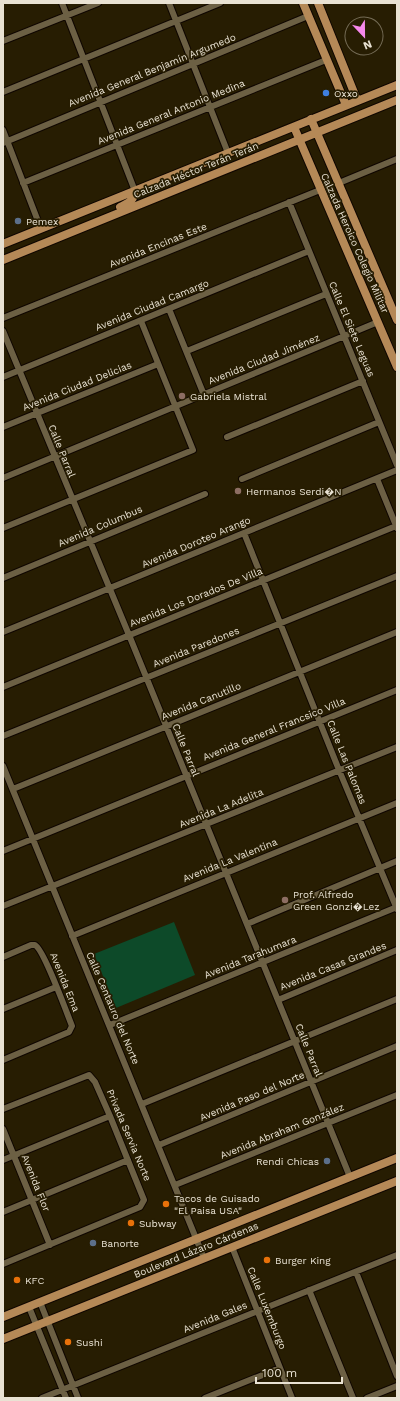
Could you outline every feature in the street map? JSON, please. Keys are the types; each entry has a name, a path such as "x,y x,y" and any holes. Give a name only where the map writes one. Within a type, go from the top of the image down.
{"main road":[{"path":"303,3 334,80 346,105"},
{"path":"318,3 357,100"},
{"path":"334,80 347,75"},
{"name":"Calzada Héctor Terán Terán","path":"3,244 397,84"},
{"name":"Calzada Héctor Terán Terán","path":"3,260 397,100"},
{"name":"Calzada Heroico Colegio Militar","path":"311,120 397,320"},
{"name":"Calzada Heroico Colegio Militar","path":"294,127 397,367"},
{"path":"97,221 103,215 132,201 135,191"},
{"name":"Boulevard Lázaro Cárdenas","path":"3,1317 397,1158"},
{"name":"Boulevard Lázaro Cárdenas","path":"3,1339 397,1181"}],"street":[{"path":"62,3 135,191"},
{"path":"3,41 98,3"},
{"path":"169,3 228,153"},
{"path":"3,92 220,3"},
{"name":"Avenida General Benjamín Argumedo","path":"5,142 308,16"},
{"name":"Avenida General Antonio Medina","path":"23,183 326,60"},
{"path":"3,130 5,142 41,229"},
{"path":"339,183 397,159"},
{"name":"Avenida Encinas Este","path":"3,318 320,190"},
{"name":"Calle El Siete Leguas","path":"289,202 397,465"},
{"name":"Avenida Ciudad Camargo","path":"3,378 309,251"},
{"path":"187,351 326,294"},
{"path":"169,309 204,395"},
{"path":"3,528 193,450 141,321"},
{"name":"Avenida Ciudad Jiménez","path":"3,478 378,322"},
{"name":"Calle Parral","path":"3,331 129,635 350,1177"},
{"name":"Avenida Ciudad Delicias","path":"3,427 158,364"},
{"path":"227,437 363,381"},
{"path":"242,478 379,422"},
{"name":"Avenida Doroteo Arango","path":"3,632 397,470"},
{"path":"377,479 397,527"},
{"name":"Avenida Columbus","path":"3,578 205,494"},
{"name":"Avenida Los Dorados De Villa","path":"3,686 397,527"},
{"name":"Calle Las Palomas","path":"244,533 339,770 397,908"},
{"name":"Avenida Paredones","path":"3,736 397,576"},
{"name":"Avenida Canutillo","path":"13,790 397,632"},
{"name":"Avenida General Francsico Villa","path":"3,851 397,690"},
{"name":"Avenida La Adelita","path":"3,906 397,747"},
{"name":"Calle Centauro del Norte","path":"3,766 204,1258"},
{"name":"Avenida La Valentina","path":"72,936 397,803"},
{"path":"247,924 397,862"},
{"name":"Avenida Tarahumara","path":"110,1025 397,908"},
{"name":"Avenida Ema","path":"3,957 35,944 41,951 72,1026 69,1032 3,1060"},
{"name":"Avenida Casas Grandes","path":"278,1000 397,950"},
{"path":"3,1009 56,987"},
{"path":"142,1104 397,999"},
{"name":"Avenida Paso del Norte","path":"159,1145 397,1046"},
{"name":"Privada Servia Norte","path":"3,1109 83,1076 89,1075 92,1077 110,1116 144,1200 142,1205 137,1208 50,1245"},
{"name":"Avenida Abraham González","path":"175,1185 397,1095"},
{"path":"3,1160 110,1116"},
{"name":"Avenida Flor","path":"3,1129 50,1245"},
{"path":"3,1212 128,1160"},
{"path":"3,1264 50,1245"},
{"name":"Calle Luxemburgo","path":"232,1247 292,1398"},
{"name":"Avenida Gales","path":"42,1398 397,1255"},
{"path":"356,1272 397,1376"},
{"path":"310,1290 353,1398"},
{"path":"40,1302 78,1398"},
{"path":"29,1307 66,1398"},
{"path":"205,1398 280,1368"},
{"path":"367,1398 397,1386"}],"green space":[{"path":"174,922 195,975 116,1008 94,954"}],"place":[{"name":"Oxxo","path":"326,93"},
{"name":"Pemex","path":"18,221"},
{"name":"Gabriela Mistral","path":"182,396"},
{"name":"Hermanos Serdi�N","path":"238,491"},
{"name":"Prof. Alfredo Green Gonzi�Lez","path":"285,900"},
{"name":"Rendi Chicas","path":"327,1161"},
{"name":"Tacos de Guisado \"El Paisa USA\"","path":"166,1204"},
{"name":"Subway","path":"131,1223"},
{"name":"Banorte","path":"93,1243"},
{"name":"Burger King","path":"267,1260"},
{"name":"KFC","path":"17,1280"},
{"name":"Sushi","path":"68,1342"}]}
